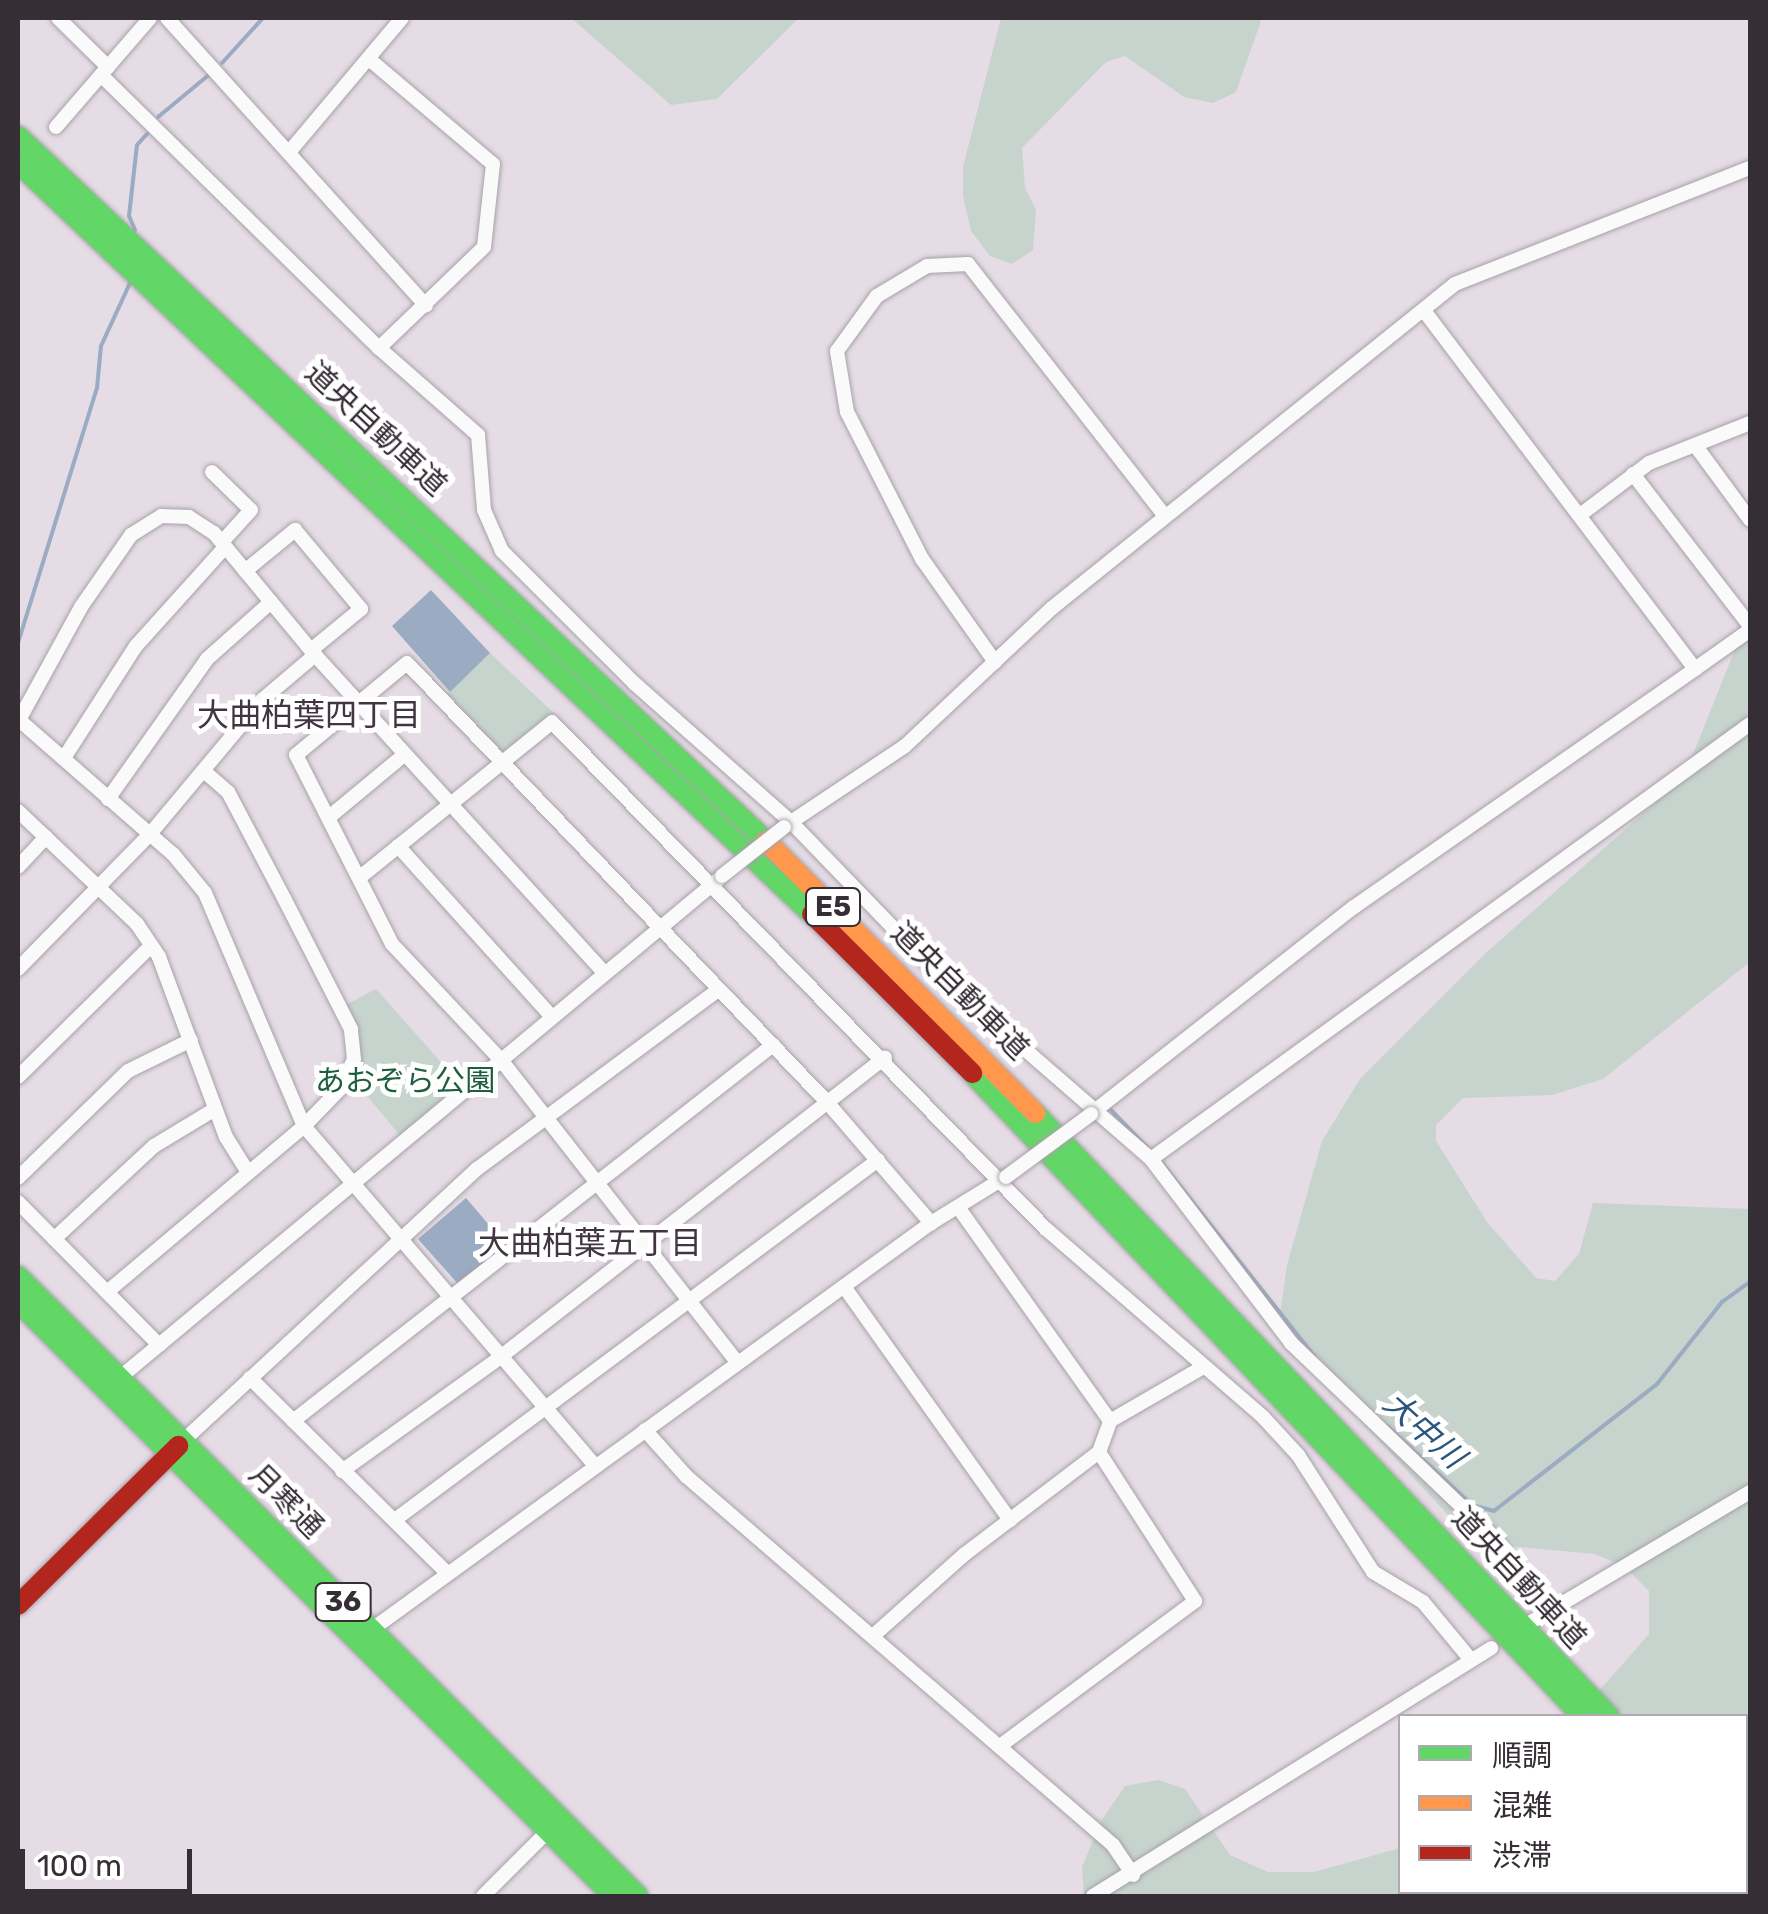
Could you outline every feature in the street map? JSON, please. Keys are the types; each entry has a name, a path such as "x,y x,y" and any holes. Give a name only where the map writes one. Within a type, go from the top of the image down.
{"main road":[{"name":"道央自動車道","path":"18,136 656,734 911,983 1607,1714"},
{"name":"道央自動車道","path":"18,163 655,760 938,1038 1580,1714"},
{"name":"月寒通","path":"18,1276 112,1385"},
{"name":"月寒通","path":"18,1302 176,1447 554,1826 613,1896"},
{"path":"18,1605 176,1447"},
{"name":"月寒通","path":"554,1826 638,1896"}],"street":[{"path":"58,18 104,71 379,348 478,435 484,510 502,550 635,684 788,824 937,973 1152,1159 1291,1343 1492,1536 1550,1610"},
{"path":"56,126 150,18"},
{"path":"167,18 426,306"},
{"path":"290,151 402,18"},
{"path":"369,59 493,164 484,247 379,348"},
{"path":"112,1385 348,1182 718,880 788,824 904,746 995,662 1166,516 1455,284 1750,168"},
{"path":"995,662 922,560 847,412 837,351 878,296 928,266 968,264 1166,516"},
{"path":"1423,310 1695,669"},
{"path":"1580,514 1633,474 1750,422"},
{"path":"1695,445 1750,520"},
{"path":"64,758 136,646 251,510 212,472"},
{"path":"363,1636 737,1362 931,1223 1002,1178 1354,907 1750,628 1633,474"},
{"path":"594,1465 304,1126 230,940 205,893 150,834 18,720 81,607 131,534 160,516 189,517 223,544 313,652 604,972"},
{"path":"18,969 96,884 150,834 262,700 361,608 296,530 245,571"},
{"path":"108,799 206,658 272,602"},
{"path":"737,1362 500,1059 392,944 296,755 407,663 658,932 826,1102 931,1223"},
{"path":"359,878 552,722 718,880 1002,1178 1298,1455 1373,1572 1423,1602 1471,1660"},
{"path":"1152,1159 1750,724"},
{"path":"328,818 405,754"},
{"path":"108,1292 304,1126 340,1089 354,1059 351,1028 228,792 204,771"},
{"path":"18,811 96,884 152,946 215,1109 247,1171"},
{"path":"18,867 46,837"},
{"path":"398,846 551,1016"},
{"path":"18,1077 152,946"},
{"path":"176,1447 398,1238 546,1118 718,990"},
{"path":"18,1178 128,1071 190,1040"},
{"path":"293,1421 452,1302 773,1046"},
{"path":"342,1471 499,1358 885,1056"},
{"path":"54,1239 154,1146 215,1109"},
{"path":"396,1519 549,1411 689,1300 878,1160"},
{"path":"18,1202 159,1345"},
{"path":"958,1207 1110,1421"},
{"path":"845,1288 1010,1520"},
{"path":"874,1635 1010,1520 1099,1452 1110,1421 1202,1366"},
{"path":"250,1378 446,1572"},
{"path":"645,1430 686,1476 1113,1844 1134,1875"},
{"path":"1000,1746 1196,1601 1099,1452"},
{"path":"1532,1622 1750,1492"},
{"path":"1093,1896 1134,1875 1490,1648"},
{"path":"482,1896 554,1826"}],"green space":[{"path":"571,18 799,18 717,99 671,105"},
{"path":"1001,18 1262,18 1236,92 1213,103 1184,97 1125,56 1106,62 1022,148 1025,188 1036,210 1033,250 1012,264 990,256 971,231 963,196 963,167"},
{"path":"1750,635 1750,962 1603,1079 1552,1095 1463,1098 1436,1125 1436,1141 1487,1222 1536,1278 1555,1281 1579,1254 1593,1203 1750,1209 1750,1896 1084,1896 1082,1867 1101,1821 1125,1786 1158,1780 1185,1789 1230,1855 1268,1872 1314,1872 1398,1849 1398,1894 1748,1894 1748,1714 1579,1714 1649,1634 1649,1591 1625,1567 1595,1554 1474,1543 1309,1365 1279,1322 1287,1265 1322,1141 1360,1079 1487,952 1684,777 1736,647"},
{"path":"490,653 556,715 500,763 441,700"},
{"name":"あおぞら公園","path":"376,989 464,1088 402,1138 348,1073 354,1058 340,1008"}],"water":[{"path":"431,590 490,653 450,692 392,626"},
{"path":"466,1198 507,1246 459,1285 418,1239"}],"waterway":[{"path":"222,63 263,18"},
{"path":"158,117 210,74"},
{"path":"135,230 129,216 137,145 147,134"},
{"path":"18,643 97,388 101,346 130,283"},
{"name":"大中川","path":"1108,1107 1147,1147"},
{"name":"大中川","path":"1157,1157 1315,1357"},
{"name":"大中川","path":"1387,1426 1472,1505 1494,1511 1657,1384 1722,1302 1750,1282"}],"traffic: fast":[{"path":"18,136 766,841"},
{"path":"18,163 812,914"},
{"path":"972,1073 1580,1714"},
{"path":"1035,1113 1607,1714"},
{"path":"18,1276 638,1896"},
{"path":"18,1302 613,1896"}],"traffic: slow":[{"path":"766,841 1035,1113"}],"traffic: jam":[{"path":"812,914 972,1073"},
{"path":"18,1605 178,1446"}],"district":[{"name":"大曲柏葉四丁目","path":"309,715"},
{"name":"大曲柏葉五丁目","path":"590,1243"}]}
